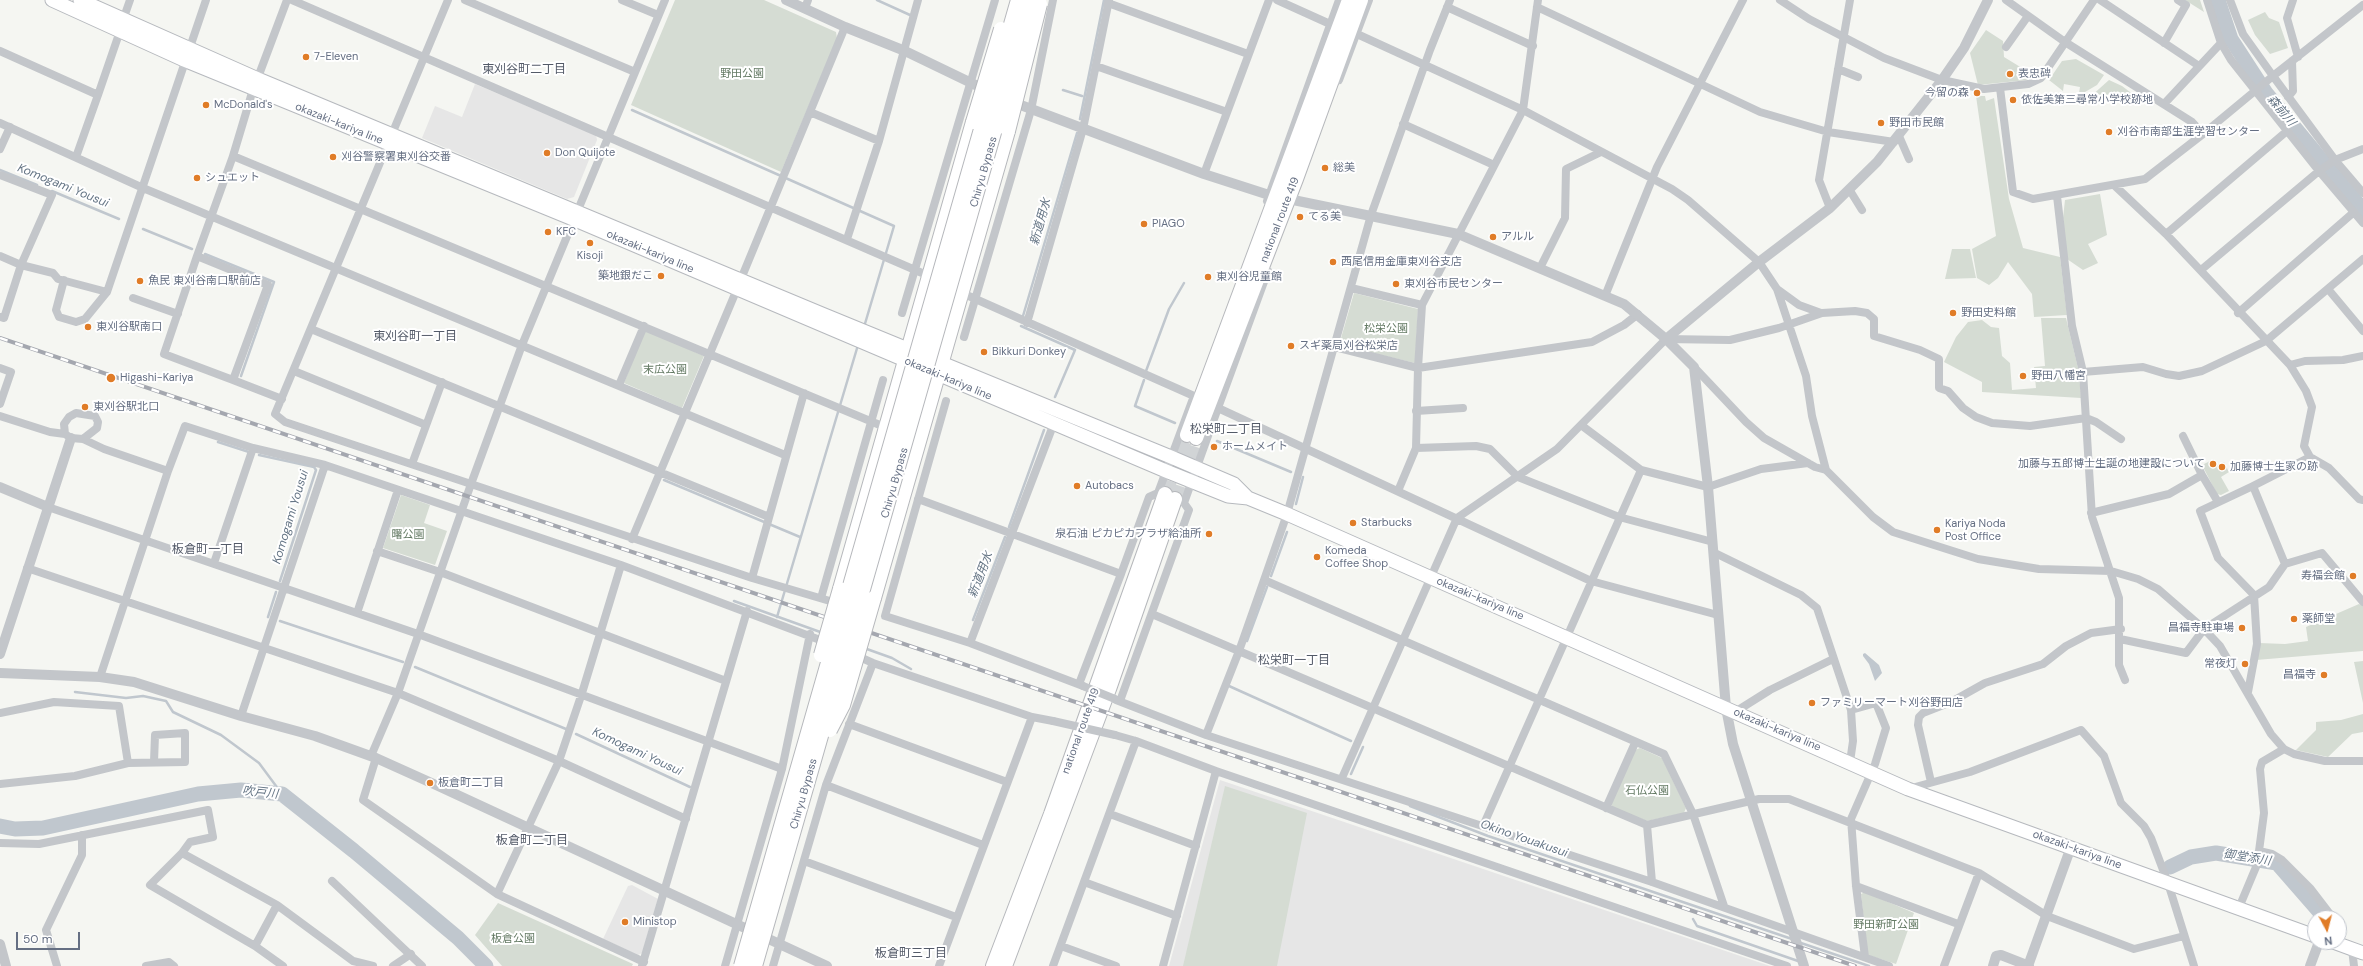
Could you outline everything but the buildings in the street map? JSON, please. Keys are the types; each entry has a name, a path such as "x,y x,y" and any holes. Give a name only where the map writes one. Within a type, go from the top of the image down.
{"highway":[{"path":"807,761 808,704 1009,0"},
{"name":"Chiryu Bypass","path":"755,966 807,761 1018,0"},
{"name":"Chiryu Bypass","path":"742,966 807,761 1032,0"},
{"path":"807,761 842,705 941,369 1008,131 1041,0"},
{"name":"national route 419","path":"1281,198 1349,0"},
{"name":"national route 419","path":"1191,437 1281,198 1361,0"},
{"path":"1056,816 1086,770 1170,497"},
{"name":"national route 419","path":"1005,966 1056,816 1170,497"},
{"name":"national route 419","path":"993,966 1056,816"}],"main road":[{"name":"okazaki-kariya line","path":"52,0 121,25 256,84 575,215 941,369 1171,457 1234,484 1248,498"},
{"name":"okazaki-kariya line","path":"80,0 121,25"},
{"name":"okazaki-kariya line","path":"941,369 1054,423 1166,471 1192,480 1228,496 1248,498 1288,514 1908,789 2071,847 2238,910 2307,933"}],"street":[{"path":"76,157 130,0"},
{"path":"64,280 56,310 59,317 76,322 85,318 107,292 143,188 186,54 206,0"},
{"path":"282,399 164,354 233,156 256,84 287,0"},
{"path":"292,0 772,206 929,276"},
{"path":"448,0 275,414 285,422 752,578 885,616 970,643 1206,735 1342,778 1724,906 1794,933 1889,966"},
{"path":"465,0 635,72"},
{"path":"622,0 658,15"},
{"path":"665,0 522,345 460,511 398,693 373,757 363,800 497,894 643,964 710,741 747,611"},
{"path":"786,0 806,4 845,27 905,51 969,83 1031,110 1204,174 1281,198 1371,215 1458,234 1624,304 1638,314 1666,339 1746,422 1764,438 1808,463 1826,470 1873,517 1893,532 1978,559 2014,566 2111,571 2138,579 2158,589 2204,629 2220,646 2271,734 2284,749 2294,754 2324,761 2363,761"},
{"path":"847,239 879,140 918,0"},
{"path":"902,313 994,0"},
{"path":"964,337 1031,110 1053,0"},
{"path":"1204,174 1268,0"},
{"path":"1277,0 1330,24"},
{"path":"1170,497 1192,480 1218,408 1281,198 1330,24 1339,0"},
{"path":"1170,497 1166,471 1248,258 1281,198 1357,34 1369,0"},
{"path":"1604,296 1654,179 1657,167 1743,0"},
{"path":"1780,0 1809,19 1884,58 1942,80 1984,89 2037,82 2094,0"},
{"path":"1830,208 1819,180 1850,0"},
{"path":"1342,778 1457,518 1557,449 1666,339 1759,262 1830,208 1896,139 1942,80 1964,48 1988,0"},
{"path":"2006,0 2065,42 2192,122 2203,134"},
{"path":"2100,0 2199,66"},
{"path":"2164,43 2186,5 2178,0"},
{"path":"2206,0 2221,43 2231,60 2319,171 2363,223"},
{"path":"2230,0 2243,34 2335,160 2363,193"},
{"path":"2288,97 2293,91 2295,59 2287,18 2293,0"},
{"path":"1027,323 1083,129 1109,2 1248,54"},
{"path":"1206,735 1239,651 1288,514 1305,448 1371,215 1402,124 1448,4 1533,46"},
{"path":"1398,491 1416,448 1416,411 1422,305 1523,110 1538,4 1760,112 1828,132 1896,139"},
{"path":"2000,88 2013,192 2033,199 2057,196 2145,179 2203,134 2363,4"},
{"path":"2006,47 2028,16"},
{"path":"632,539 772,206 845,27"},
{"path":"1357,34 1523,110 1654,179 1688,200 1759,262 1777,289 1787,324 1806,376 1812,416 1826,470"},
{"path":"2164,104 2221,43"},
{"path":"1,53 98,95"},
{"path":"1096,66 1227,112"},
{"path":"1838,69 1858,77"},
{"path":"810,112 879,140"},
{"path":"0,123 143,188 785,455"},
{"path":"1402,124 1494,165"},
{"path":"0,149 10,127"},
{"path":"2166,234 2287,131"},
{"path":"1896,139 1909,159"},
{"path":"2202,270 2319,171 2335,160 2363,149"},
{"path":"1540,268 1565,218 1566,169 1601,152"},
{"path":"233,156 887,428"},
{"path":"0,175 52,195 21,265 4,318 0,317"},
{"path":"2114,185 2202,270 2238,312 2290,366 2306,391 2312,407 2304,446 2310,457 2329,468 2359,499 2363,500"},
{"path":"1849,189 1862,210"},
{"path":"2057,196 2072,326 2083,372 2091,513 2106,566 2111,571 2119,598 2121,630 2119,665 2125,680"},
{"path":"2238,312 2354,212"},
{"path":"0,256 21,265 53,272 58,279 107,292"},
{"path":"197,256 268,285 233,380"},
{"path":"2083,372 2143,367 2166,374 2191,375 2266,342 2363,259"},
{"path":"1351,288 1422,305"},
{"path":"1777,289 1799,305 1822,313"},
{"path":"2328,289 2360,321 2363,331"},
{"path":"962,294 1194,396"},
{"path":"133,298 178,314"},
{"path":"1666,339 1730,340 1822,313 1855,311 1867,313 1874,319 1874,336 1920,350 1939,359 1938,388 1948,391 1963,408 1981,419 1992,423 2030,426 2086,418 2096,422 2121,439"},
{"path":"1334,347 1418,368 1592,342 1624,325 1638,314"},
{"path":"619,385 644,326"},
{"path":"311,329 769,517"},
{"path":"2290,366 2305,361 2343,360 2363,356"},
{"path":"1694,367 1714,542 1718,614 1733,744 1804,966"},
{"path":"0,368 11,372 0,404"},
{"path":"294,371 426,425"},
{"path":"821,598 883,380"},
{"path":"412,464 442,382"},
{"path":"752,578 785,455 804,393"},
{"path":"885,616 946,401"},
{"path":"1218,408 1591,581 1718,614"},
{"path":"1416,411 1464,408"},
{"path":"0,654 48,506 68,436 64,424 69,417 76,413 95,416 98,422 97,428 83,439"},
{"path":"0,416 50,432 83,439 104,450 168,471"},
{"path":"970,643 1054,423"},
{"path":"1581,425 1641,470 1708,487 1761,469 1808,463"},
{"path":"100,677 168,471 185,426 253,448 325,465 622,565 810,634 873,663 1032,717 1136,740 1216,771 1787,966"},
{"path":"2183,436 2218,502"},
{"path":"919,442 933,446"},
{"path":"1416,448 1476,446 1490,448 1518,477 1619,517 1714,542"},
{"path":"214,563 253,448"},
{"path":"2248,692 2256,644 2254,595 2218,558 2200,511 2310,457"},
{"path":"241,716 325,465"},
{"path":"1483,826 1566,636 1641,470"},
{"path":"2091,513 2169,494 2202,474"},
{"path":"2253,486 2285,564"},
{"path":"0,487 145,541 214,563 582,693 782,769"},
{"path":"357,613 398,490"},
{"path":"1081,685 1149,497 1170,497 1189,510 1152,614 1118,700"},
{"path":"918,499 1121,574"},
{"path":"377,551 440,572 726,681"},
{"path":"2120,639 2186,653 2204,629 2254,595 2269,587 2285,564 2322,553 2363,602"},
{"path":"1715,554 1772,580 1810,601 1817,608 1851,710 1853,741 1850,762"},
{"path":"497,894 559,761 622,565"},
{"path":"27,568 398,693 559,761 686,819"},
{"path":"1264,580 1635,743 1664,754 1694,814 1724,906"},
{"path":"1152,614 1647,826 1752,801 1789,800 1979,873 2046,916 2134,949 2184,936"},
{"path":"1931,782 1918,725 1919,717 1923,713 1951,702 1985,683 2043,664 2066,646 2091,632 2121,630"},
{"path":"725,966 782,769 810,634"},
{"path":"1730,710 1834,659"},
{"path":"773,966 826,785 873,663"},
{"path":"0,673 100,677 134,682 241,716 315,736 373,757 827,966"},
{"path":"0,713 54,702 119,706 128,763"},
{"path":"1851,710 1876,703 1886,728 1872,772 1850,824 1865,957"},
{"path":"939,966 956,917 1032,717"},
{"path":"849,724 1008,782"},
{"path":"1908,789 1970,772 2080,730 2104,756 2121,803 2144,826 2168,883 2194,966"},
{"path":"0,784 75,776 128,763 185,762 185,733 155,735 154,762"},
{"path":"1054,966 1136,740"},
{"path":"1606,808 1635,743"},
{"path":"2238,910 2256,867 2260,851 2264,813 2260,769 2262,762 2284,749"},
{"path":"1163,966 1216,771"},
{"path":"826,785 983,845"},
{"path":"0,842 39,844 208,810 213,837 190,842 182,853 150,885 255,946 283,966"},
{"path":"1110,814 1196,846"},
{"path":"1647,826 1652,882"},
{"path":"57,966 46,930 82,855 82,835"},
{"path":"1993,966 1996,956 2001,955 2028,966 2071,847"},
{"path":"2260,851 2272,854 2282,860 2310,888 2327,910"},
{"path":"182,853 278,905 353,961 373,966"},
{"path":"804,861 956,917"},
{"path":"1944,966 1958,924 1979,873"},
{"path":"332,881 422,966"},
{"path":"1084,882 1177,916"},
{"path":"1856,886 1958,924"},
{"path":"255,946 278,905"},
{"path":"0,944 6,966"},
{"path":"1061,946 1116,966"},
{"path":"2310,966 2316,950"},
{"path":"2347,950 2354,966"},
{"path":"393,966 411,954"},
{"path":"146,966 169,962 174,966"}],"shaded area":[{"path":"475,84 596,135 597,140 574,197 567,199 422,138 435,106 462,117"},
{"path":"1865,653 1879,665 1882,673 1875,681 1869,664 1863,656"},
{"path":"1220,780 1770,966 1169,966"},
{"path":"632,885 658,899 642,953 638,955 603,939 628,886"}],"green space":[{"name":"野田公園","path":"675,0 764,0 836,32 837,38 781,172 631,105"},
{"path":"2185,0 2200,0 2204,12"},
{"path":"2265,12 2269,18 2279,22 2288,48 2270,54 2255,35 2248,20"},
{"path":"1986,30 2003,41 2004,57 2035,76 2027,80 1978,85 1970,53"},
{"path":"2076,59 2104,75 2097,85 2085,92 2079,93 2080,87 2064,84 2063,91 2049,80 2062,61"},
{"path":"2109,80 2122,86 2134,95 2090,97"},
{"path":"1976,96 1985,96 1986,101 1994,98 2009,199 2023,248 2060,257 2067,315 2034,317 2032,294 2008,262 1998,278 1989,285 1977,278 1972,249 1996,236"},
{"path":"2100,194 2107,235 2088,244 2098,263 2083,270 2067,259 2063,218 2065,200"},
{"path":"1952,249 1970,249 1976,278 1945,279"},
{"name":"松栄公園","path":"1354,293 1418,309 1415,363 1339,345"},
{"path":"2041,318 2066,318 2079,372 2081,398 1982,392 1982,382 1944,362 1956,337 1968,322 1982,320 1991,327 1999,328 2002,356 2010,363 2012,390 2036,388 2034,367 2045,366"},
{"name":"末広公園","path":"645,330 704,356 682,408 624,383"},
{"path":"2214,459 2217,465 2224,462 2229,472 2221,477 2229,491 2221,495 2217,494 2202,465"},
{"name":"曙公園","path":"401,495 430,505 424,523 447,531 435,565 383,548"},
{"path":"2359,604 2363,606 2363,651 2256,660 2259,643 2285,644 2308,641 2306,627"},
{"path":"2363,661 2363,703 2354,662"},
{"path":"2363,714 2363,732 2352,734 2328,757 2296,750 2316,730 2316,722 2341,720"},
{"name":"石仏公園","path":"1640,748 1662,758 1686,808 1684,813 1647,821 1612,807 1611,802 1635,750"},
{"path":"1225,786 1307,813 1277,966 1183,966"},
{"name":"野田新町公園","path":"1865,892 1914,913 1896,964 1868,955 1861,894"},
{"name":"板倉公園","path":"498,903 633,964 632,966 502,966 475,935"}],"waterway":[{"name":"Okino Youakusui","path":"877,0 910,15"},
{"name":"新道用水","path":"1080,119 1104,0"},
{"name":"森前川","path":"2218,0 2231,39 2266,93 2363,210"},
{"name":"Okino Youakusui","path":"1063,90 1082,96"},
{"path":"632,110 894,226 864,327"},
{"name":"新道用水","path":"1023,316 1077,133"},
{"name":"Komogami Yousui","path":"0,170 37,185"},
{"name":"Komogami Yousui","path":"52,191 119,219"},
{"name":"Komogami Yousui","path":"143,229 192,249"},
{"name":"Komogami Yousui","path":"205,254 274,282 241,376"},
{"name":"Okino Youakusui","path":"1146,371 1169,309 1184,283"},
{"name":"新道用水","path":"1021,326 1075,350 1055,397"},
{"path":"777,617 858,345"},
{"name":"Okino Youakusui","path":"1144,380 1135,406 1175,423"},
{"name":"新道用水","path":"1009,527 1044,430"},
{"name":"Okino Youakusui","path":"1217,441 1291,472"},
{"name":"Komogami Yousui","path":"218,442 249,452"},
{"name":"Komogami Yousui","path":"259,455 314,467 316,470 280,581"},
{"name":"Okino Youakusui","path":"1296,504 1303,477"},
{"path":"664,480 800,537"},
{"name":"Okino Youakusui","path":"1271,576 1287,532"},
{"name":"新道用水","path":"973,620 1005,537"},
{"name":"Okino Youakusui","path":"1247,641 1267,587"},
{"name":"Komogami Yousui","path":"268,617 276,592"},
{"path":"734,601 823,633"},
{"name":"Komogami Yousui","path":"280,621 403,662"},
{"path":"864,648 892,658 911,669"},
{"name":"Komogami Yousui","path":"415,667 566,729"},
{"name":"Okino Youakusui","path":"1229,686 1351,741"},
{"path":"75,692 126,698 143,696 166,701 173,712 221,735 259,763 282,794"},
{"name":"Komogami Yousui","path":"576,734 690,787"},
{"name":"Okino Youakusui","path":"1351,774 1363,747"},
{"name":"吹戸川","path":"0,826 15,829 43,828 198,794 241,790 282,794 354,851 458,938 486,966"},
{"name":"Okino Youakusui","path":"1410,806 1488,836 1792,939"},
{"name":"御堂添川","path":"2170,867 2191,857 2216,853 2277,863 2318,910"},
{"name":"Okino Youakusui","path":"1693,919 1697,926 1798,961"},
{"path":"1798,942 1869,966"}],"tunnel":[{"path":"1165,494 1187,435"},
{"path":"1175,499 1196,438"}],"railway":[{"path":"0,338 1855,966"}],"place":[{"name":"7-Eleven","path":"306,57"},
{"name":"表忠碑","path":"2010,74"},
{"name":"今留の森","path":"1977,93"},
{"name":"依佐美第三尋常小学校跡地","path":"2013,100"},
{"name":"McDonald's","path":"206,105"},
{"name":"野田市民館","path":"1881,123"},
{"name":"刈谷市南部生涯学習センター","path":"2109,132"},
{"name":"Don Quijote","path":"547,153"},
{"name":"刈谷警察署東刈谷交番","path":"333,157"},
{"name":"総美","path":"1325,168"},
{"name":"シュエット","path":"197,178"},
{"name":"てる美","path":"1300,217"},
{"name":"PIAGO","path":"1144,224"},
{"name":"KFC","path":"548,232"},
{"name":"アルル","path":"1493,237"},
{"name":"Kisoji","path":"590,243"},
{"name":"西尾信用金庫東刈谷支店","path":"1333,262"},
{"name":"築地銀だこ","path":"661,276"},
{"name":"東刈谷児童館","path":"1208,277"},
{"name":"魚民 東刈谷南口駅前店","path":"140,281"},
{"name":"東刈谷市民センター","path":"1396,284"},
{"name":"野田史料館","path":"1953,313"},
{"name":"東刈谷駅南口","path":"88,327"},
{"name":"スギ薬局刈谷松栄店","path":"1291,346"},
{"name":"Bikkuri Donkey","path":"984,352"},
{"name":"野田八幡宮","path":"2023,376"},
{"name":"Higashi-Kariya","path":"111,378"},
{"name":"東刈谷駅北口","path":"85,407"},
{"name":"ホームメイト","path":"1214,447"},
{"name":"加藤与五郎博士生誕の地建設について","path":"2213,464"},
{"name":"加藤博士生家の跡","path":"2222,467"},
{"name":"Autobacs","path":"1077,486"},
{"name":"Starbucks","path":"1353,523"},
{"name":"Kariya Noda Post Office","path":"1937,530"},
{"name":"泉石油 ピカピカプラザ給油所","path":"1209,534"},
{"name":"Komeda Coffee Shop","path":"1317,557"},
{"name":"寿福会館","path":"2353,576"},
{"name":"薬師堂","path":"2294,619"},
{"name":"昌福寺駐車場","path":"2242,628"},
{"name":"常夜灯","path":"2245,664"},
{"name":"昌福寺","path":"2324,675"},
{"name":"ファミリーマート刈谷野田店","path":"1812,703"},
{"name":"板倉町二丁目","path":"430,783"},
{"name":"Ministop","path":"625,922"}],"district":[{"name":"東刈谷町二丁目","path":"524,70"},
{"name":"東刈谷町一丁目","path":"415,337"},
{"name":"松栄町二丁目","path":"1226,430"},
{"name":"板倉町一丁目","path":"208,550"},
{"name":"松栄町一丁目","path":"1294,661"},
{"name":"板倉町二丁目","path":"532,841"},
{"name":"板倉町三丁目","path":"911,954"}]}
